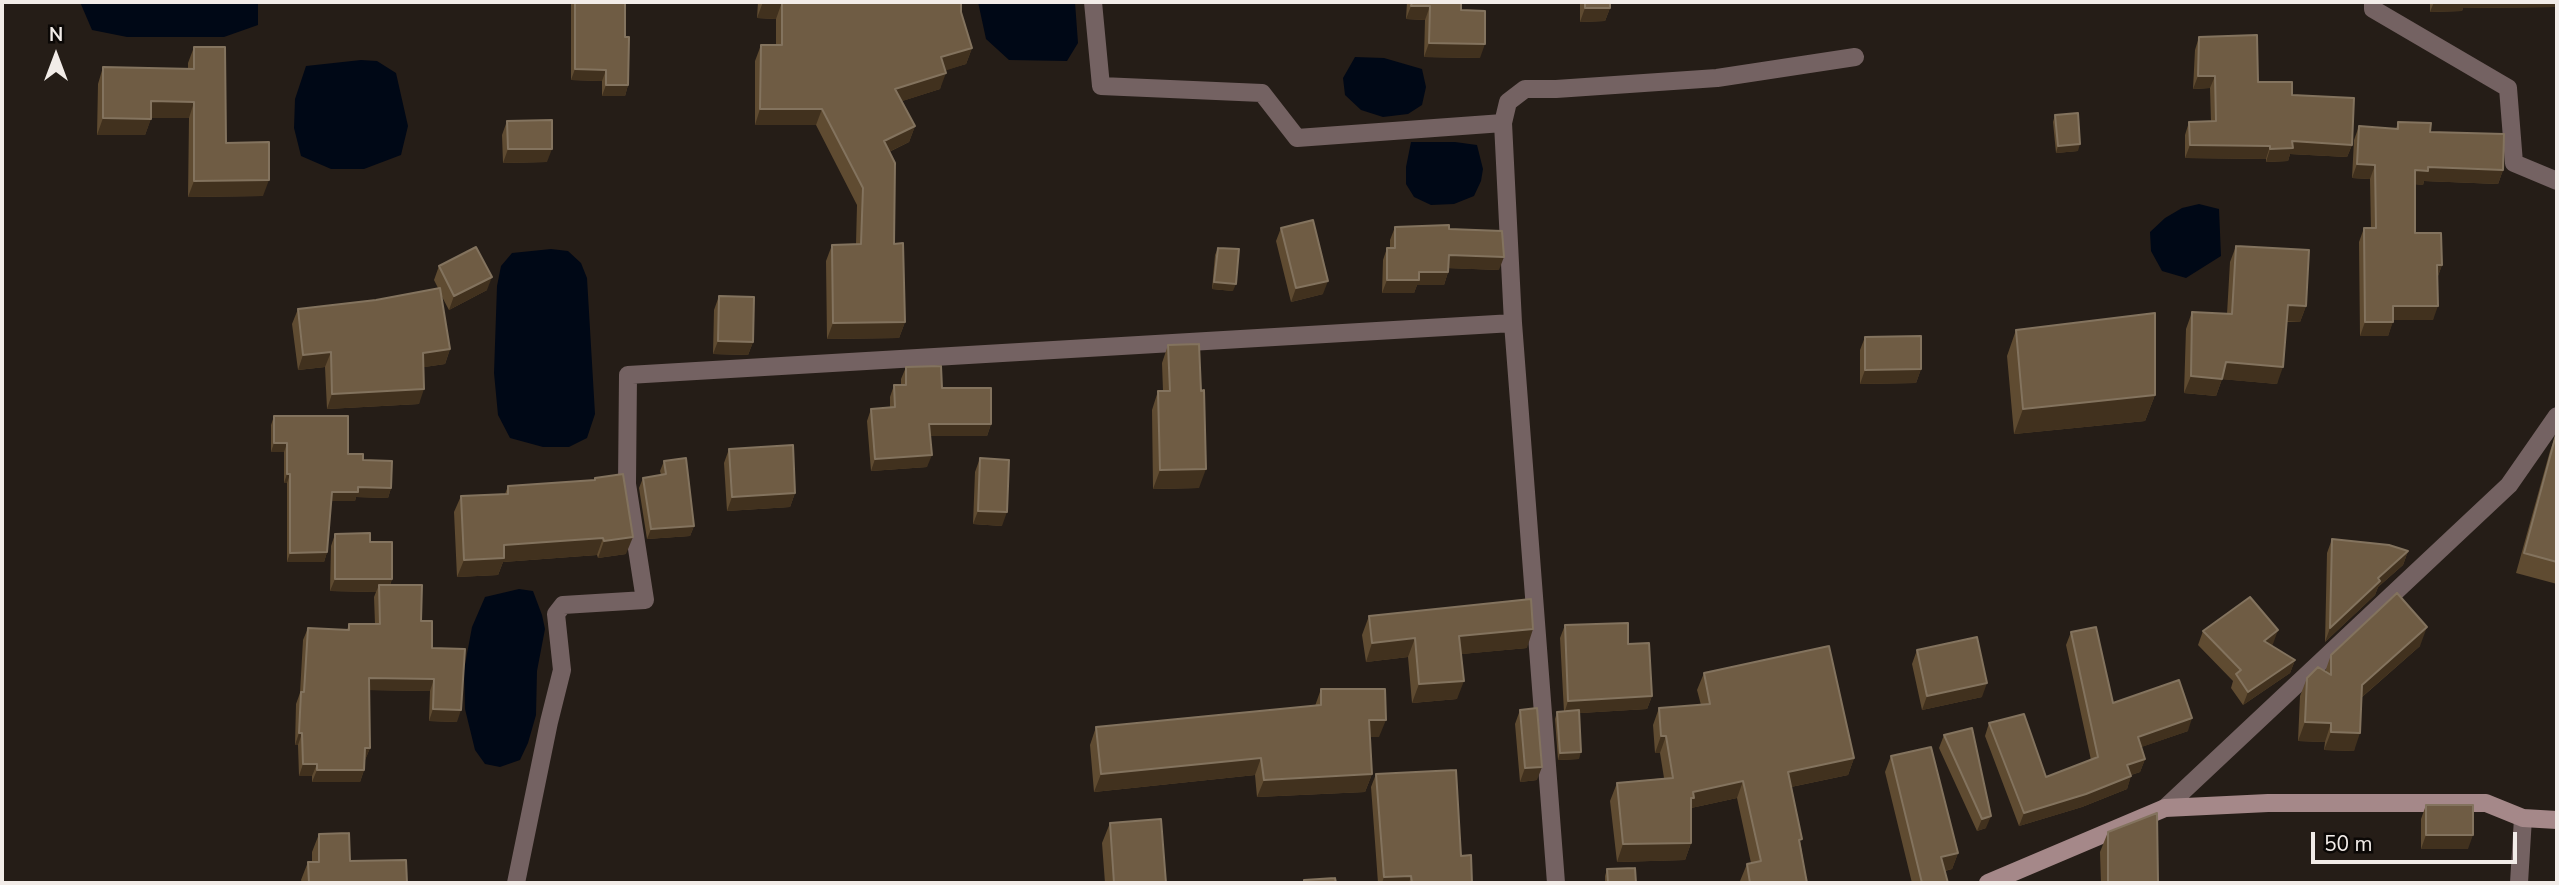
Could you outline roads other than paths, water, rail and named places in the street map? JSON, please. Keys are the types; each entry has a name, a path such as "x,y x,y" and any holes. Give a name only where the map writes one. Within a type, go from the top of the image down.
{"street":[{"path":"1093,2 1101,86 1262,93 1297,138 1503,123"},
{"path":"2373,2 2373,9 2508,88 2514,163 2557,181"},
{"path":"1556,883 1513,323 1503,123 1508,102 1525,89 1717,78 1855,57"},
{"path":"516,883 562,670 556,614 563,605 645,600 627,484 628,376 1513,323"},
{"path":"2165,808 2509,485 2557,416"},
{"path":"1988,883 2165,808 2268,803 2486,803 2523,818 2557,820"},
{"path":"2519,883 2523,818"}]}
